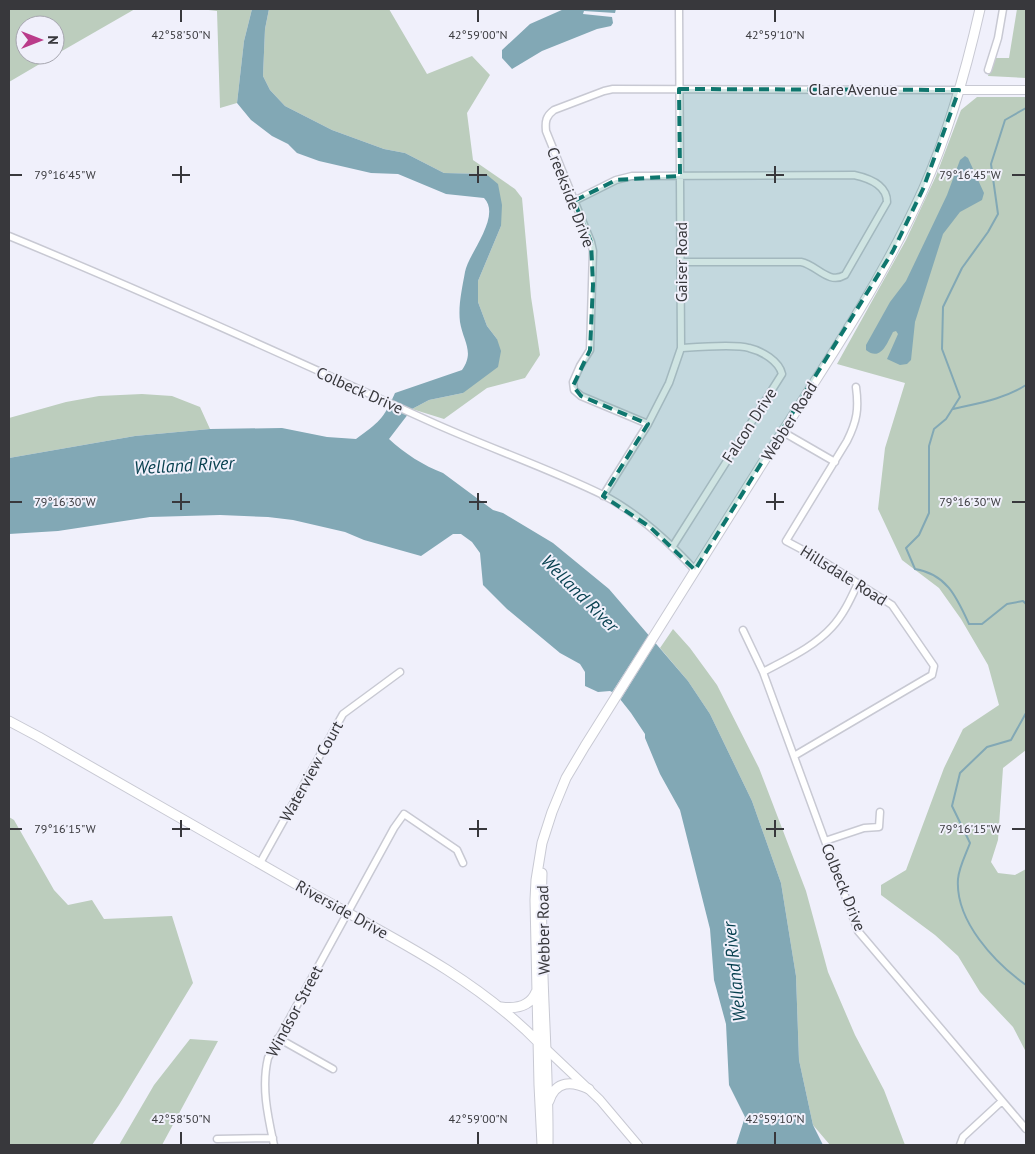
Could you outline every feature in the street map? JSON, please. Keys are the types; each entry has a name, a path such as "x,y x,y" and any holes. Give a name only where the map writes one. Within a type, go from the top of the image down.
{"main road":[{"name":"Webber Road","path":"542,1045 537,987 536,890 540,852 552,812 566,778 783,432 893,251 923,189 940,148 959,90 980,9"},
{"name":"Riverside Drive","path":"9,721 429,958 501,1007 542,1045"},
{"name":"Webber Road","path":"542,1045 542,884 546,843 552,812"},
{"path":"501,1007 516,1008 525,1005 534,998 537,987"},
{"path":"542,1045 548,1109 548,1145"},
{"path":"542,1045 542,1145"},
{"path":"548,1109 551,1096 564,1084 575,1083 589,1089"}],"street":[{"name":"Gaiser Road","path":"603,496 648,424 669,383 681,348 678,9"},
{"path":"988,70 998,38 1003,9"},
{"name":"Creekside Drive","path":"648,424 581,396 574,390 573,382 590,350 593,251 546,131 546,118 554,110 613,89 679,89"},
{"name":"Clare Avenue","path":"679,89 1026,90"},
{"path":"574,201 623,178 680,176 854,175 868,178 883,190 887,196 887,202 845,274 840,278 833,279 807,263 801,262 681,262"},
{"name":"Colbeck Drive","path":"9,236 603,496 650,527 695,570"},
{"name":"Falcon Drive","path":"672,546 782,374 776,362 749,347 681,348"},
{"name":"Hillsdale Road","path":"794,756 932,675 934,670 934,666 927,654 892,605 818,558 786,541 848,441 856,419 858,403 856,387"},
{"path":"783,432 835,462"},
{"path":"763,672 802,651 834,626 858,583"},
{"name":"Colbeck Drive","path":"743,630 763,672 858,931 1026,1129"},
{"name":"Waterview Court","path":"260,864 343,714 400,672"},
{"path":"825,841 864,828 879,828 880,812"},
{"name":"Windsor Street","path":"274,1142 265,1093 268,1058 394,828 404,814 457,850 463,863"},
{"path":"278,1038 333,1068"},
{"name":"Riverside Drive","path":"542,1045 615,1116 638,1145"},
{"path":"960,1145 963,1137 1002,1101"},
{"path":"217,1140 274,1142"}],"highlighted area":[{"path":"679,89 959,90 923,189 893,251 695,570 650,527 603,496 648,424 581,396 573,386 590,350 593,285 591,242 574,201 616,180 680,176"}],"green space":[{"path":"9,9 135,9 65,50 65,15 15,15 15,65 38,65 9,82"},
{"path":"200,9 252,9 244,41 237,103 220,108 217,11"},
{"path":"269,9 389,9 427,74 472,56 490,75 467,113 473,160 515,189 522,198 531,297 540,355 525,378 487,388 444,419 412,409 429,400 463,393 497,339 487,326 478,302 478,281 501,226 486,174 444,173 405,153 384,149 332,130 285,106 270,90 263,76 265,29"},
{"path":"1017,9 1026,9 1026,78 988,76 993,58 1009,58"},
{"path":"977,97 1026,97 1026,750 1003,768 998,840 991,862 998,873 1015,875 1026,869 1026,1052 1013,1027 980,992 958,956 935,935 881,895 881,885 906,870 944,768 963,729 999,705 988,665 961,619 939,588 902,560 878,509 885,448 905,383 837,364 906,240 936,176 961,110"},
{"path":"142,394 172,396 200,407 210,429 135,436 9,458 9,418 66,402 99,396"},
{"path":"673,629 690,648 717,685 759,768 806,891 828,972 855,1035 884,1090 905,1145 830,1145 813,1125 799,1060 796,976 781,883 752,801 710,714 688,681 660,648"},
{"path":"9,817 14,820 54,890 68,905 92,900 104,919 172,916 193,983 119,1105 92,1145 9,1145"},
{"path":"190,1039 218,1041 162,1145 119,1145 154,1085"}],"water":[{"name":"Welland River","path":"252,9 269,9 265,29 263,76 270,90 285,106 332,130 384,149 405,153 444,173 486,174 498,184 502,205 501,226 478,281 478,302 487,326 497,339 501,351 498,367 463,393 429,400 412,409 389,439 414,459 443,473 493,510 503,513 553,543 609,589 688,681 710,714 752,801 781,883 796,976 799,1060 813,1125 823,1145 736,1145 745,1117 729,1085 726,1024 714,980 710,929 680,810 660,774 645,734 631,713 616,694 610,691 598,692 585,686 585,672 580,664 560,653 507,609 483,585 480,553 472,542 461,534 453,534 421,556 364,540 345,532 293,520 220,515 150,517 58,531 9,534 9,458 135,436 210,429 282,428 327,437 356,439 380,420 395,393 462,370 466,364 468,352 461,329 460,304 467,264 487,225 488,206 484,198 446,194 398,174 371,173 319,161 297,153 288,144 272,136 251,120 237,103 244,41"},
{"path":"564,9 616,9 615,13 584,11 583,14 612,17 613,23 611,26 597,29 542,51 512,69 502,58 502,50 530,24"},
{"path":"965,156 968,158 984,193 982,200 960,212 943,234 915,322 911,360 907,364 900,365 887,359 898,334 896,331 893,332 883,350 876,354 866,350 866,345 890,302 906,281 947,195 960,160"}],"pier":[{"path":"650,633 657,641 619,702 611,694"}],"waterway":[{"path":"1026,108 1005,120 991,164 998,214 988,232 962,268 943,307 942,349 960,397 946,419 934,429 929,446 929,513 919,535 906,548 915,569 935,576 950,589 969,624 982,624 1007,604 1023,601 1026,604"},
{"path":"953,409 1000,397 1026,385"},
{"path":"1026,713 1011,740 987,747 960,773 952,806 970,843 961,865 958,879 959,895 963,910 970,925 990,953 1026,985"}]}
